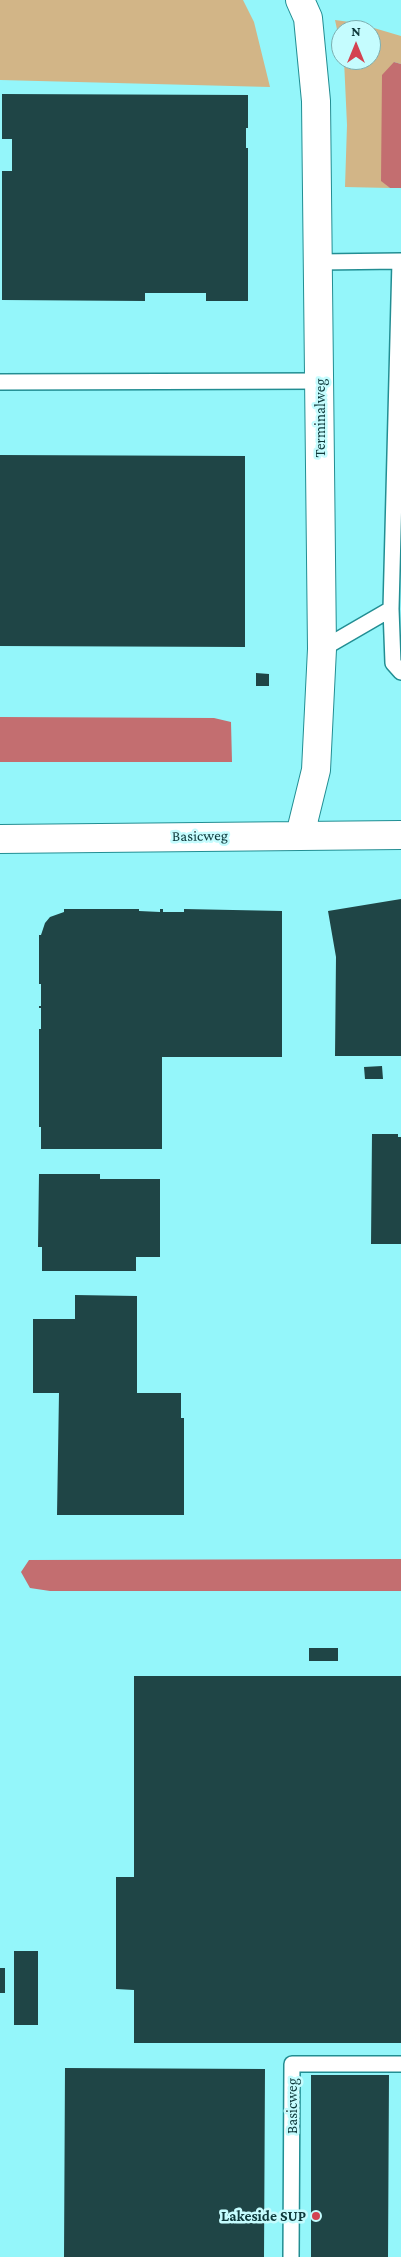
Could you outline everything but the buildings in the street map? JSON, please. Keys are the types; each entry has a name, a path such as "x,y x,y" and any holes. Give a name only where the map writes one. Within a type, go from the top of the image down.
{"street":[{"name":"Terminalweg","path":"300,0 308,18 316,101 322,649 316,770 300,835"},
{"name":"Basicweg","path":"0,839 401,835"}],"lane":[{"path":"319,262 400,261 391,608 393,663 401,672"},
{"path":"0,382 320,381"},
{"path":"322,649 391,608"},
{"name":"Basicweg","path":"291,2257 292,2064 401,2064"}],"shaded area":[{"path":"0,0 243,0 254,22 270,87 0,80"},
{"path":"381,30 401,36 401,64 394,62 381,180 390,188 345,187 347,125 344,70 381,70"},
{"path":"394,62 401,64 401,188 390,188 381,181 382,75"},
{"path":"0,717 214,718 231,722 232,762 0,762"},
{"path":"401,1559 401,1591 50,1591 30,1588 21,1572 29,1560"}],"place":[{"name":"Lakeside SUP","path":"316,2216"}]}
